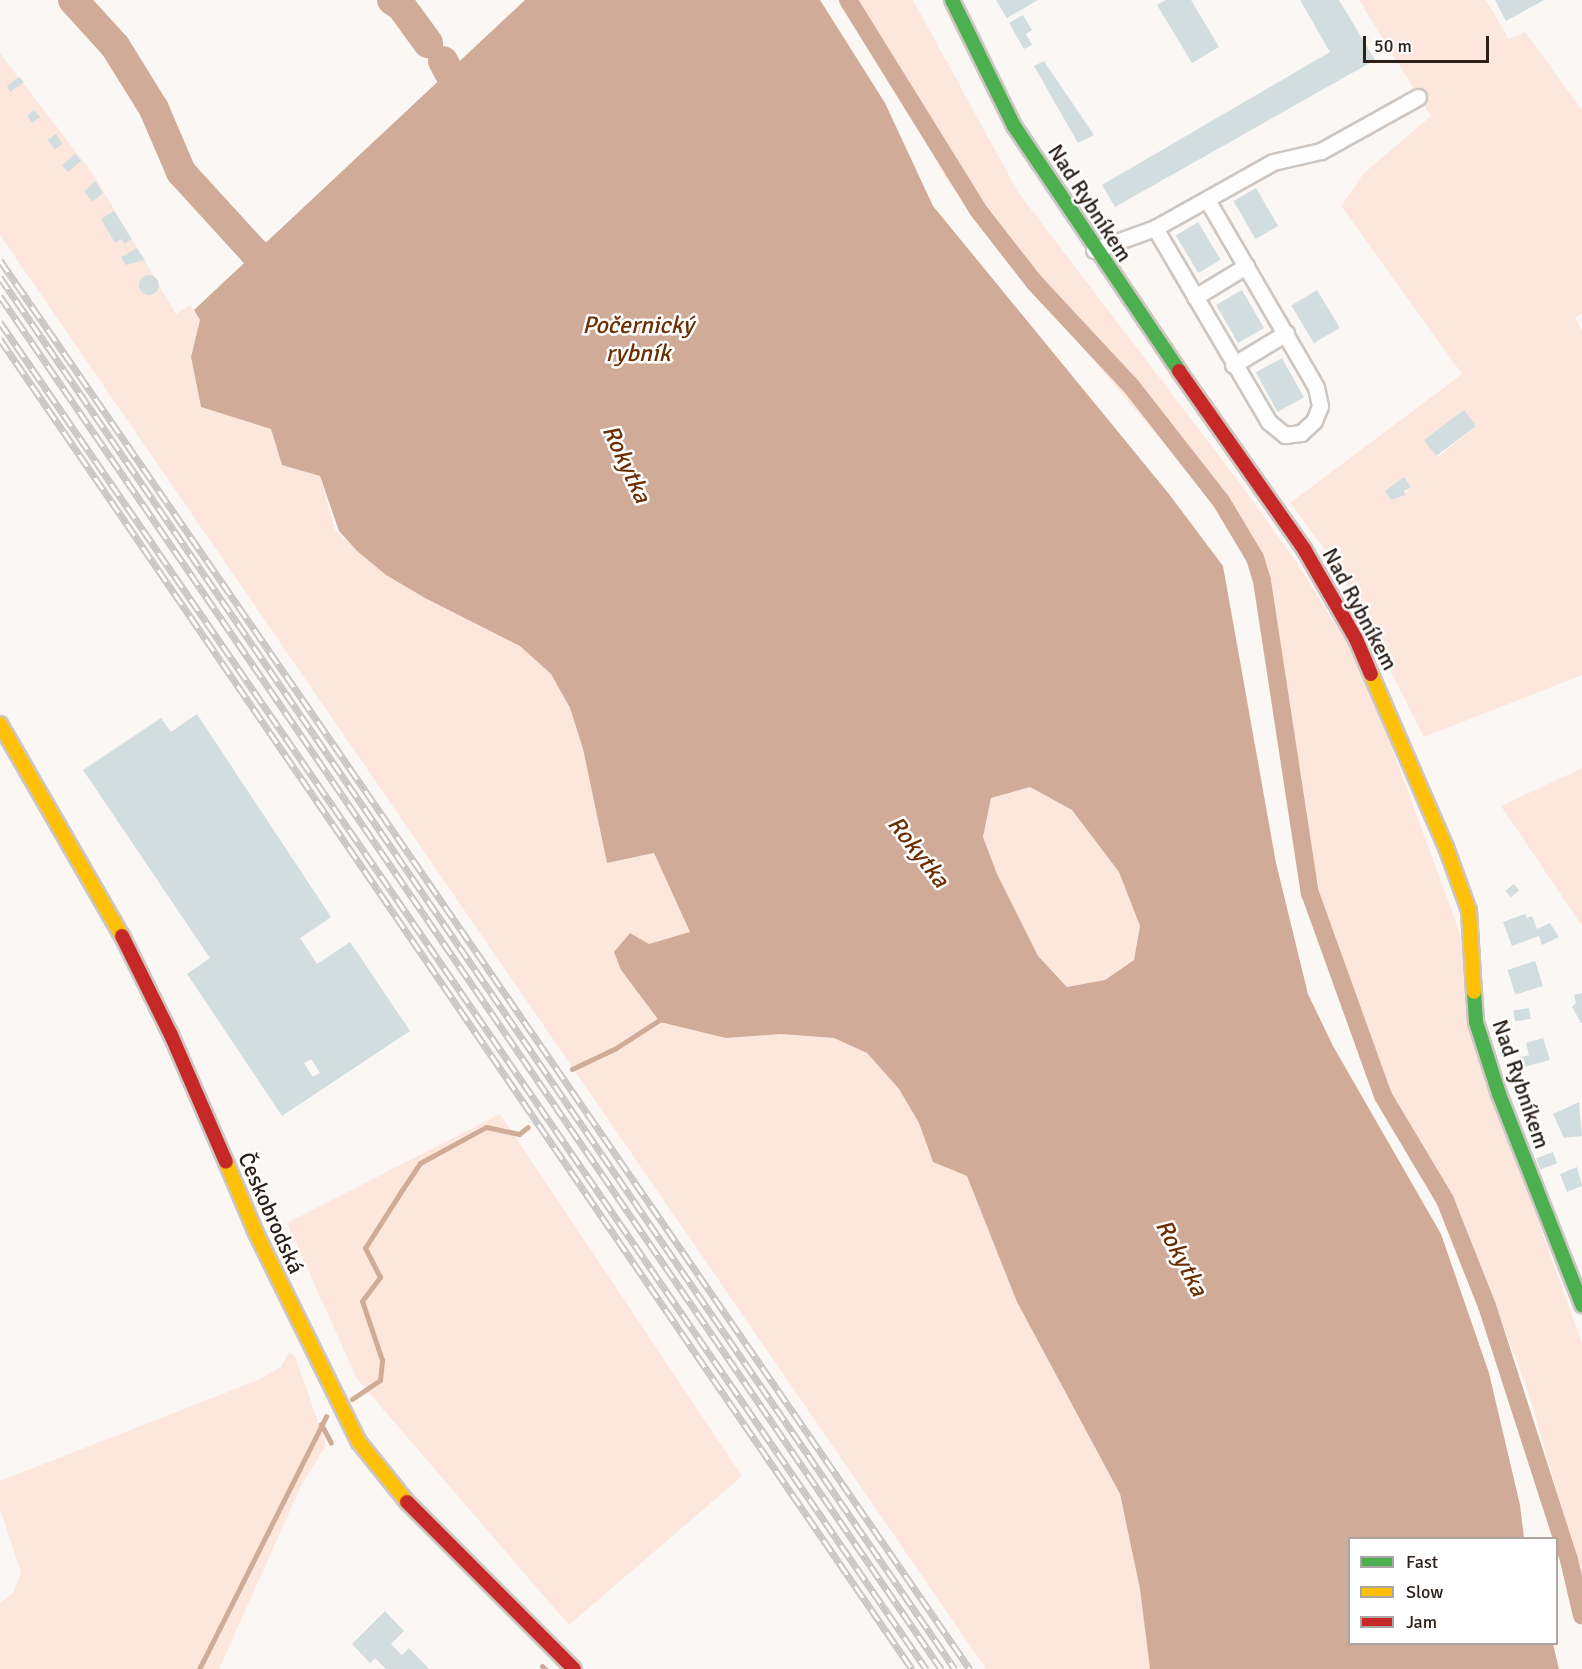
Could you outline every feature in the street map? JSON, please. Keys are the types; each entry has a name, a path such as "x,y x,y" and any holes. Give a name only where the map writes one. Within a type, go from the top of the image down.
{"street":[{"name":"Nad Rybníkem","path":"952,0 1014,126 1094,250 1304,549 1374,679 1469,910 1476,1022 1499,1094 1582,1305"},
{"path":"1094,250 1155,228 1273,162 1321,152 1418,98"},
{"path":"1155,228 1233,365 1269,422 1285,435 1301,433 1314,421 1320,406 1316,387 1207,200"},
{"path":"1195,297 1246,266"},
{"path":"1233,365 1286,333"},
{"name":"Českobrodská","path":"0,724 112,916 171,1035 261,1244 359,1442 415,1513 574,1669"}],"shaded area":[{"path":"855,0 913,0 1018,192 1239,482 1295,560 1362,666 1458,928 1515,1157 1582,1343 1582,1579 1528,1391 1460,1212 1406,1118 1383,1096 1382,1065 1329,936 1287,740 1267,613 1252,561 1214,502 1025,280 945,177"},
{"path":"1359,0 1486,0 1509,39 1525,32 1582,110 1582,313 1575,318 1582,331 1582,675 1424,737 1336,564 1290,503 1462,374 1341,206 1363,174 1431,116","holes":["1463,411 1476,426 1438,457 1426,442","1404,477 1411,486 1401,498 1394,484"]},
{"path":"0,53 93,174 176,314 190,305 200,320 191,357 201,407 271,429 282,465 320,476 335,530 357,551 386,575 425,598 467,616 520,646 551,674 570,708 583,749 607,863 654,853 691,933 649,944 726,1038 781,1034 834,1038 867,1053 899,1089 919,1123 933,1162 967,1175 1017,1302 1120,1494 1140,1589 1150,1669 986,1669 0,235"},
{"path":"1582,768 1582,926 1501,806"},
{"path":"1030,787 1072,810 1119,872 1140,926 1134,960 1105,980 1068,987 1038,956 997,874 983,837 991,798"},
{"path":"500,1114 742,1476 569,1625 357,1379 287,1223"},
{"path":"289,1352 295,1356 326,1445 301,1486 219,1669 0,1669 0,1603 13,1593 21,1573 0,1509 0,1481 258,1380 281,1367"}],"water":[{"name":"Počernický rybník","path":"525,0 820,0 885,103 933,206 1169,494 1223,566 1276,863 1308,994 1333,1046 1441,1234 1489,1373 1520,1505 1524,1537 1348,1537 1348,1645 1553,1645 1559,1669 1150,1669 1140,1589 1120,1494 1017,1302 967,1176 933,1162 919,1123 899,1089 867,1053 834,1038 781,1034 726,1038 660,1022 621,970 614,952 630,933 649,944 690,932 654,853 607,863 583,749 570,708 551,674 520,646 425,598 386,575 357,551 339,531 320,476 282,465 271,429 201,407 191,357 200,320 194,310","holes":["1030,787 1072,810 1119,872 1140,926 1134,960 1105,980 1067,987 1038,956 997,874 983,837 991,798"]}],"building":[{"path":"996,0 1038,0 1007,18"},
{"path":"1166,0 1191,0 1219,47 1192,63 1157,5"},
{"path":"1300,0 1339,0 1375,60 1115,207 1102,185 1330,52"},
{"path":"1495,0 1544,0 1506,21"},
{"path":"1023,15 1032,30 1026,34 1032,45 1024,49 1009,23"},
{"path":"1044,61 1094,135 1078,143 1034,66"},
{"path":"19,77 24,82 10,92 7,86"},
{"path":"34,110 40,117 32,123 27,116"},
{"path":"56,134 63,144 55,150 48,140"},
{"path":"75,154 81,161 68,172 62,165"},
{"path":"95,181 103,193 92,202 84,191"},
{"path":"1256,188 1278,226 1255,239 1233,201"},
{"path":"114,211 132,239 124,244 122,239 115,243 101,219"},
{"path":"1198,222 1221,260 1198,273 1176,235"},
{"path":"137,248 145,260 126,265 121,257"},
{"path":"145,275 153,275 159,281 159,289 153,295 145,295 139,289 139,281"},
{"path":"1242,290 1264,328 1238,343 1216,305"},
{"path":"1317,290 1340,328 1314,343 1291,305"},
{"path":"1282,358 1304,397 1278,412 1256,373"},
{"path":"1464,410 1476,426 1436,456 1424,440"},
{"path":"1404,477 1411,487 1404,491 1406,495 1391,500 1385,491"},
{"path":"197,714 331,917 300,938 317,964 350,942 410,1031 282,1116 187,974 210,958 83,770 161,718 171,732","holes":["311,1059 320,1073 313,1077 304,1063"]},
{"path":"1514,884 1519,890 1511,897 1506,891"},
{"path":"1525,914 1527,918 1532,916 1537,929 1550,923 1559,937 1542,945 1539,936 1512,946 1503,922"},
{"path":"1535,961 1543,986 1515,995 1507,970"},
{"path":"1582,993 1581,1023 1572,1007 1576,1003 1574,995"},
{"path":"1529,1008 1531,1019 1515,1022 1513,1011"},
{"path":"1543,1038 1550,1060 1517,1069 1515,1059 1529,1055 1526,1043"},
{"path":"1579,1102 1582,1136 1564,1138 1553,1114"},
{"path":"1553,1152 1557,1163 1540,1169 1536,1158"},
{"path":"1577,1167 1582,1186 1567,1192 1560,1174"},
{"path":"385,1611 404,1631 391,1644 402,1655 409,1648 429,1669 386,1669 375,1658 370,1663 352,1644"}],"waterway":[{"path":"73,0 115,46 154,109 181,172 255,253 291,276"},
{"name":"Rokytka","path":"392,0 401,6 428,43"},
{"path":"848,0 978,210 1034,282 1131,386 1221,501 1255,558 1262,581 1310,893 1383,1096 1445,1200 1487,1306 1569,1560 1582,1616"},
{"name":"Rokytka","path":"443,61 468,108"},
{"path":"572,1069 616,1048 664,1017"},
{"path":"352,1399 380,1380 382,1360 362,1301 380,1277 365,1248 402,1190 420,1163 486,1127 519,1134 528,1127"},
{"path":"199,1669 326,1416"},
{"path":"321,1424 331,1443"},
{"path":"542,1666 545,1669"}],"railway":[{"path":"0,260 970,1669"},
{"path":"0,277 955,1669"},
{"path":"0,296 941,1669"},
{"path":"0,322 926,1669"},
{"path":"0,339 912,1669"}],"traffic: fast":[{"path":"952,0 1014,126 1179,371"},
{"path":"1474,992 1476,1022 1499,1094 1582,1305"}],"traffic: slow":[{"path":"1371,674 1446,847 1469,911 1474,992"},
{"path":"0,724 122,936"},
{"path":"226,1162 256,1233 359,1442 407,1502"}],"traffic: jam":[{"path":"1179,371 1304,549 1356,639 1371,674"},
{"path":"122,936 171,1035 226,1162"},
{"path":"407,1502 574,1669"}]}
